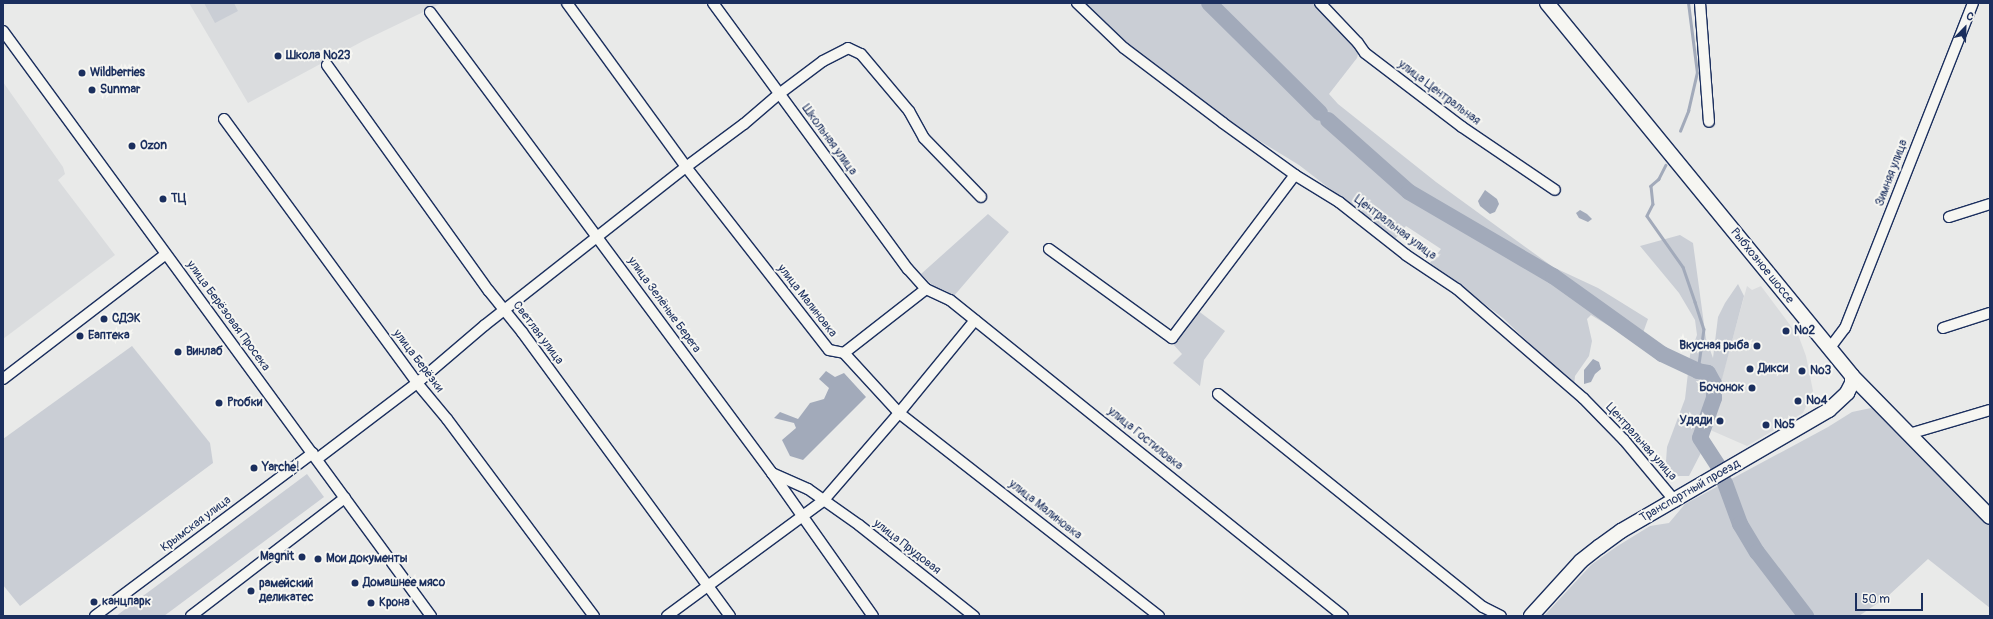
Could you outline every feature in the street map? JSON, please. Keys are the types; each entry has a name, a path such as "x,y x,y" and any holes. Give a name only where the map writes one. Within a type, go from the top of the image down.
{"main road":[{"name":"Рыбхозное шоссе","path":"1547,3 1852,376 1990,517"},
{"name":"Транспортный проезд","path":"1531,616 1581,562 1599,547 1621,531 1675,501 1829,410 1847,393 1852,383 1852,376"}],"street":[{"name":"улица Малиновка","path":"566,3 686,167 829,350 844,353 899,413 1158,616"},
{"name":"Школьная улица","path":"714,3 908,269 926,289"},
{"name":"Центральная улица","path":"1077,3 1124,48 1223,123 1295,175 1338,202 1406,254 1457,289 1583,398 1624,440 1675,501"},
{"name":"улица Центральная","path":"1320,3 1358,43 1365,53 1462,127 1555,190"},
{"path":"1700,3 1709,122"},
{"name":"Зимняя улица","path":"1829,349 1845,328 1973,3"},
{"name":"улица Зелёные Берега","path":"430,12 772,473 873,616"},
{"name":"улица Берёзовая Просека","path":"3,31 431,616"},
{"name":"Крымская улица","path":"95,616 417,383 597,237 686,167 744,124 779,94 823,61 840,51 848,48 858,51 909,111 924,138 981,197"},
{"name":"Светлая улица","path":"327,65 505,311 730,616"},
{"name":"улица Берёзки","path":"224,119 417,383 447,419 594,616"},
{"path":"1049,249 1172,338 1295,175"},
{"path":"1949,217 1990,204"},
{"path":"3,379 166,254"},
{"path":"844,353 926,289"},
{"name":"улица Гостиловка","path":"926,289 950,300 1344,616"},
{"path":"1943,328 1990,313"},
{"path":"667,616 707,585 823,501 899,413 974,320"},
{"path":"1218,394 1482,607 1501,616"},
{"path":"1908,434 1990,410"},
{"name":"улица Прудовая","path":"772,473 808,489 823,501 860,525 974,616"},
{"path":"191,616 345,498"}],"shaded area":[{"name":"Школа №23","path":"189,3 442,3 363,41 248,103"},
{"path":"204,3 234,3 238,11 215,23"},
{"path":"1082,3 1313,3 1350,39 1359,50 1357,58 1329,94 1338,104 1436,182 1553,267 1598,288 1648,319 1639,344 1591,315 1587,319 1592,341 1589,356 1575,376 1574,386 1503,318 1430,263 1441,249 1406,226 1395,239 1299,165 1214,113 1165,76"},
{"path":"3,82 63,167 65,174 58,180 115,255 3,339"},
{"path":"988,214 1009,232 953,297 946,291 933,286 921,274"},
{"path":"1680,235 1693,243 1706,339 1713,358 1718,317 1725,303 1738,284 1744,296 1704,447 1689,476 1665,476 1667,447 1685,399 1690,355 1697,335 1695,320 1679,293 1640,246"},
{"path":"1747,286 1752,290 1761,286 1793,329 1796,329 1806,356 1813,391 1803,413 1747,446 1708,429"},
{"path":"1197,310 1225,331 1204,360 1200,386 1173,363 1182,354 1172,343"},
{"path":"132,346 210,443 213,463 20,606 3,585 3,439"},
{"path":"1871,408 1879,413 1990,524 1990,608 1928,559 1888,596 1859,616 1544,616 1591,565 1616,547 1650,526 1669,523 1685,504 1828,427 1852,412"},
{"path":"307,474 324,497 164,616 116,616"}],"water":[{"path":"1485,190 1497,199 1499,204 1495,212 1490,214 1480,206 1478,201"},
{"path":"1580,210 1592,219 1588,222 1579,218 1576,213"},
{"path":"1593,359 1599,362 1601,369 1595,374 1591,382 1584,384 1584,370"},
{"path":"826,371 835,377 844,373 866,397 803,460 790,456 782,440 796,428 794,423 774,418 780,412 798,419 810,403 824,399 829,388 819,379"}],"waterway":[{"path":"1209,3 1320,113"},
{"path":"1680,131 1688,111 1697,73 1688,3"},
{"path":"1328,120 1409,192 1553,276 1662,354 1698,371 1708,373 1714,384 1714,398 1700,438 1718,466"},
{"path":"1666,165 1659,179 1651,186 1653,204 1647,216 1683,267 1704,329 1698,371"},
{"path":"1725,483 1740,524 1757,552 1806,616"}],"place":[{"name":"Школа №23","path":"278,56"},
{"name":"Wildberries","path":"82,73"},
{"name":"Sunmar","path":"92,90"},
{"name":"Ozon","path":"132,146"},
{"name":"ТЦ","path":"163,199"},
{"name":"СДЭК","path":"104,319"},
{"name":"№2","path":"1786,331"},
{"name":"Еаптека","path":"80,336"},
{"name":"Вкусная рыба","path":"1757,346"},
{"name":"Винлаб","path":"178,352"},
{"name":"Дикси","path":"1750,369"},
{"name":"№3","path":"1802,371"},
{"name":"Бочонок","path":"1752,388"},
{"name":"№4","path":"1798,401"},
{"name":"Proбки","path":"219,403"},
{"name":"Удяди","path":"1720,421"},
{"name":"№5","path":"1766,425"},
{"name":"Yarche!","path":"254,468"},
{"name":"Magnit","path":"302,557"},
{"name":"Мои документы","path":"318,559"},
{"name":"Домашнее мясо","path":"355,583"},
{"name":"рамейский деликатес","path":"251,591"},
{"name":"канцпарк","path":"94,602"},
{"name":"Крона","path":"371,603"}]}
